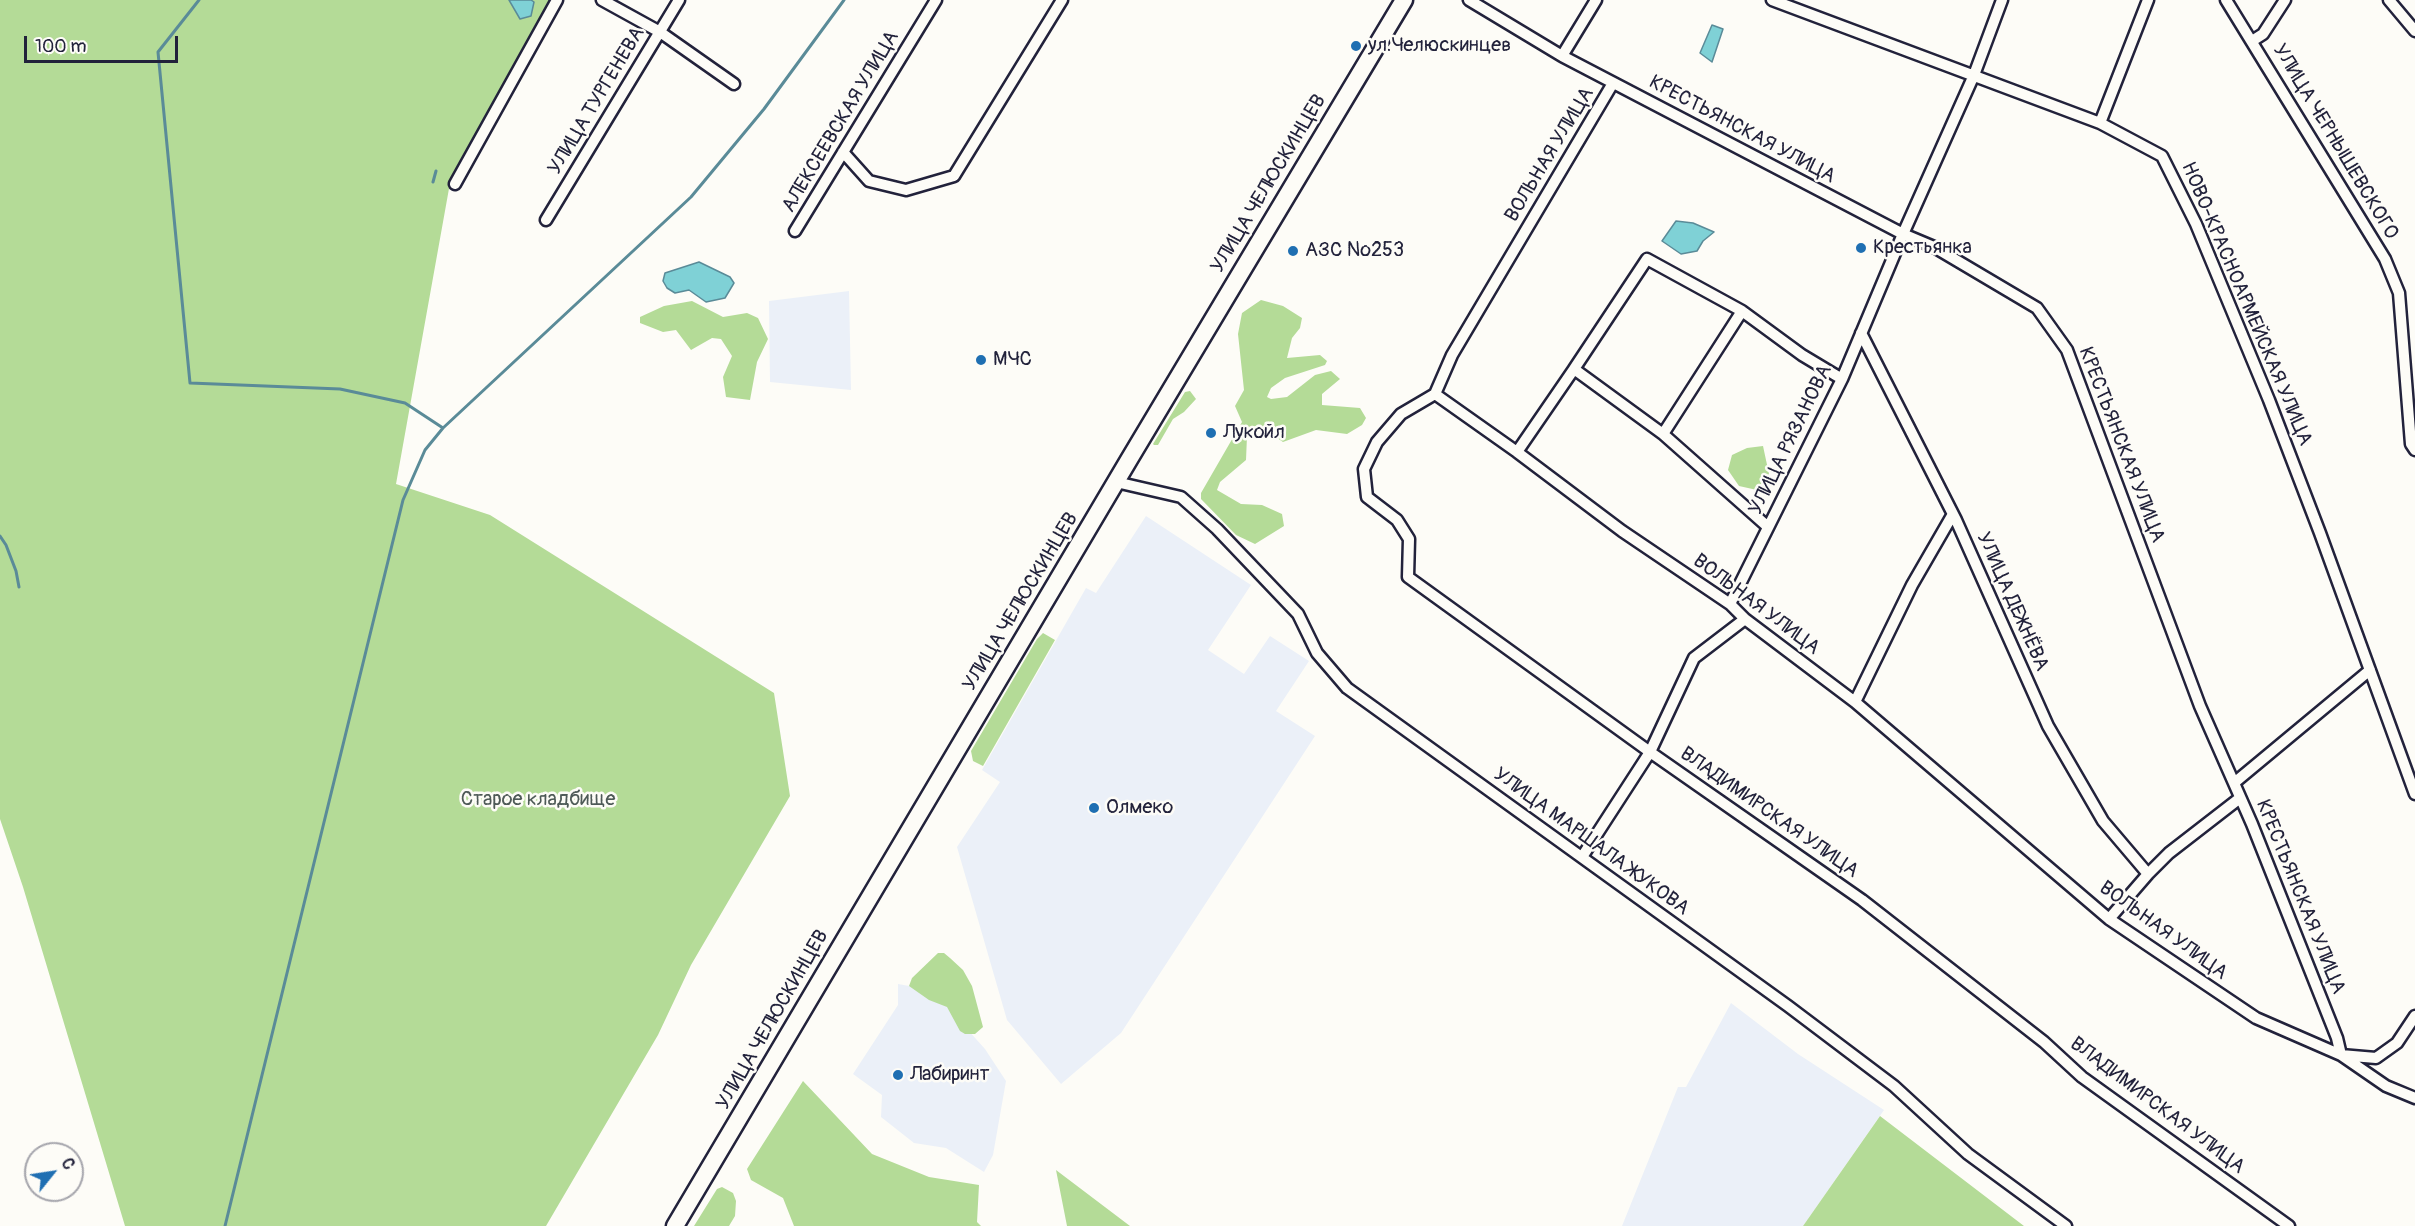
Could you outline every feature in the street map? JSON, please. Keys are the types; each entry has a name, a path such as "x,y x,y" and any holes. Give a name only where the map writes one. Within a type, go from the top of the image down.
{"main road":[{"name":"УЛИЦА ЧЕЛЮСКИНЦЕВ","path":"675,1226 1404,0"}],"street":[{"path":"455,184 557,0"},
{"path":"602,0 660,32 734,84"},
{"name":"УЛИЦА ТУРГЕНЕВА","path":"546,220 679,0"},
{"name":"АЛЕКСЕЕВСКАЯ УЛИЦА","path":"795,231 936,0"},
{"path":"843,153 869,181 906,190 954,176 1062,0"},
{"name":"КРЕСТЬЯНСКАЯ УЛИЦА","path":"1469,0 1562,57 1903,234 1934,247 2037,308 2067,350 2200,706 2241,798 2292,923 2342,1055"},
{"path":"1562,57 1596,0"},
{"name":"НОВО-КРАСНОАРМЕЙСКАЯ УЛИЦА","path":"1772,0 2100,123 2162,156 2175,179 2273,411 2415,794"},
{"name":"УЛИЦА РЯЗАНОВА","path":"1730,604 1842,379 1974,75 2002,0"},
{"path":"2100,123 2148,0"},
{"name":"УЛИЦА ЧЕРНЫШЕВСКОГО","path":"2226,0 2385,259 2399,293 2411,444 2415,450"},
{"path":"2252,41 2268,28 2285,0"},
{"path":"2389,0 2415,31"},
{"name":"ВОЛЬНАЯ УЛИЦА","path":"1613,83 1452,355 1435,394 1622,531 1730,604"},
{"path":"1517,452 1647,259 1742,311 1802,355 1842,379"},
{"path":"1663,434 1742,311"},
{"name":"УЛИЦА ДЕЖНЁВА","path":"1861,333 1953,514 2048,726 2103,820 2148,874"},
{"path":"1574,369 1663,434 1768,527"},
{"name":"ВЛАДИМИРСКАЯ УЛИЦА","path":"1435,394 1401,414 1377,442 1364,469 1367,496 1397,520 1409,539 1408,577 1650,752 1862,900 2044,1042 2082,1077 2289,1226"},
{"name":"УЛИЦА МАРШАЛА ЖУКОВА","path":"1116,482 1181,497 1217,529 1298,614 1317,653 1347,688 1894,1086 1968,1154 2066,1226"},
{"path":"1855,702 1912,585 1953,514"},
{"path":"1582,857 1650,752 1694,658 1745,619 1730,604"},
{"name":"ВОЛЬНАЯ УЛИЦА","path":"1745,619 1855,702 2109,919 2256,1018 2342,1055"},
{"path":"2234,783 2370,670"},
{"path":"2109,919 2148,874 2195,831 2241,798"},
{"path":"2342,1055 2376,1058 2397,1043 2415,1016"},
{"path":"2342,1055 2386,1086 2415,1098"}],"shaded area":[{"path":"849,291 851,390 770,382 769,301"},
{"path":"1146,516 1251,585 1208,650 1244,674 1270,636 1309,661 1276,711 1315,736 1121,1033 1061,1084 1007,1020 957,847 1000,782 982,770 1086,588 1096,593"},
{"path":"898,984 932,990 985,1049 1006,1081 993,1155 984,1172 946,1148 914,1143 881,1117 882,1095 853,1074 898,1005"},
{"path":"1731,1003 1798,1054 1884,1110 1803,1226 1622,1226 1678,1087 1686,1087"}],"green space":[{"name":"Старое кладбище","path":"0,0 509,0 520,19 534,3 531,0 551,0 450,183 396,484 490,515 774,693 790,796 691,965 658,1035 546,1226 125,1226 23,887 0,819"},
{"path":"1261,300 1283,306 1302,318 1300,328 1292,338 1287,358 1320,355 1327,361 1325,365 1285,378 1271,388 1267,397 1271,399 1287,397 1315,375 1331,371 1340,379 1322,394 1322,405 1360,408 1366,418 1362,425 1347,434 1316,430 1283,442 1258,425 1252,428 1247,436 1246,460 1220,482 1217,490 1241,504 1262,505 1282,514 1284,526 1255,544 1236,535 1201,499 1201,493 1242,422 1235,406 1244,390 1238,334 1242,313"},
{"path":"692,301 723,317 747,313 758,318 768,339 757,362 750,400 726,397 723,377 732,356 721,339 712,338 691,350 676,330 663,332 640,323 640,317 664,306"},
{"path":"1190,391 1196,399 1184,412 1173,419 1158,445 1154,445 1185,392"},
{"path":"1763,446 1769,474 1757,490 1739,486 1728,470 1732,455 1747,448"},
{"path":"1043,633 1055,640 983,766 973,761 971,751 1037,639"},
{"path":"938,953 944,953 963,970 972,986 983,1027 975,1034 965,1034 960,1031 947,1007 929,1000 909,986 912,978"},
{"path":"803,1081 872,1154 929,1177 979,1185 977,1222 981,1226 794,1226 783,1198 751,1180 747,1169"},
{"path":"1880,1116 2024,1226 1803,1226"},
{"path":"1056,1170 1130,1226 1067,1226"},
{"path":"722,1187 733,1193 736,1201 735,1216 729,1226 694,1226 717,1189"}],"water":[{"path":"509,0 534,2 531,16 520,19"},
{"path":"1712,25 1723,29 1712,62 1700,53"},
{"path":"1676,221 1693,223 1714,232 1703,241 1697,251 1681,254 1662,241"},
{"path":"699,262 730,277 734,283 725,298 706,302 689,290 675,293 667,288 663,281 665,273"}],"waterway":[{"path":"199,0 158,52 190,383 340,389 405,403 443,428"},
{"path":"225,1226 403,500 425,450 443,428 691,197 764,109 844,0"},
{"path":"433,182 436,171"},
{"path":"0,536 16,571 19,587"}],"place":[{"name":"ул.Челюскинцев","path":"1356,46"},
{"name":"Крестьянка","path":"1861,248"},
{"name":"АЗС №253","path":"1293,251"},
{"name":"МЧС","path":"981,360"},
{"name":"Лукойл","path":"1211,433"},
{"name":"Олмеко","path":"1094,808"},
{"name":"Лабиринт","path":"898,1075"}]}
